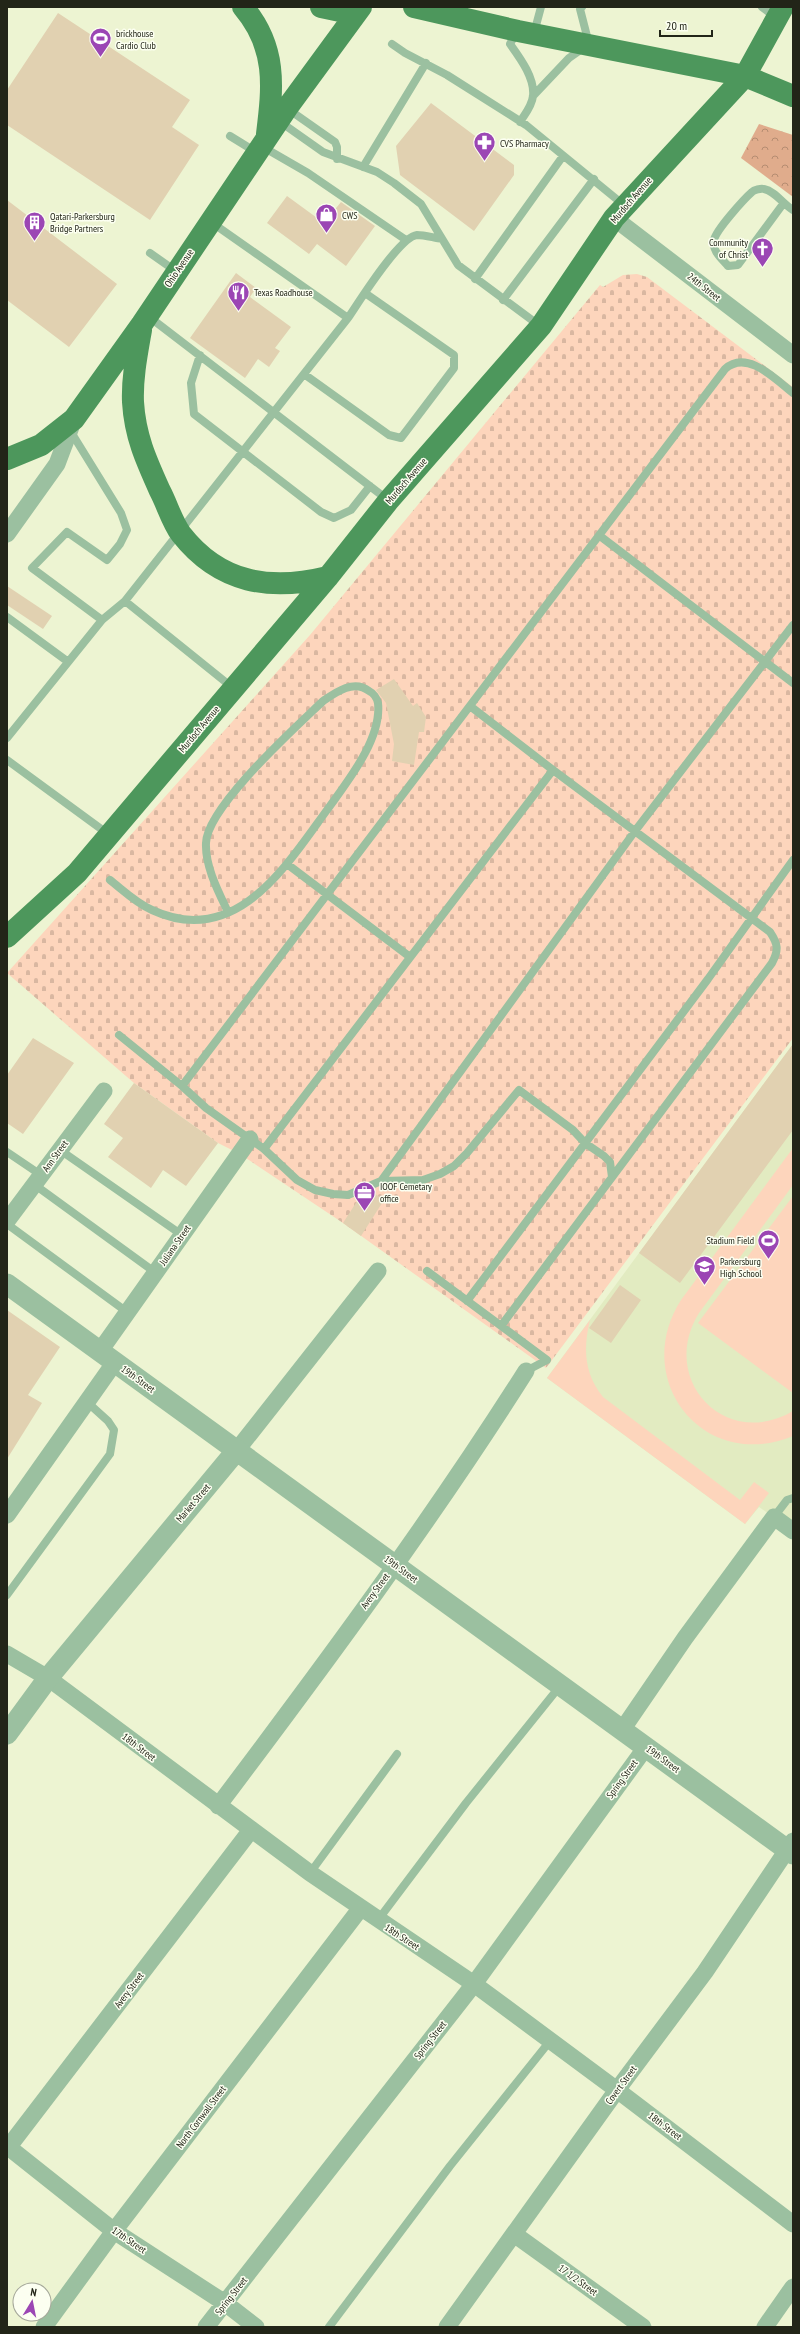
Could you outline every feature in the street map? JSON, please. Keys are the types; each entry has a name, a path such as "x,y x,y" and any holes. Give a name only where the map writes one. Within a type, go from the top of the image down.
{"main road":[{"path":"243,7 259,29 272,69 273,90 270,133"},
{"path":"321,7 340,11 347,7"},
{"name":"Ohio Avenue","path":"72,425 145,320 270,133 361,7"},
{"path":"414,7 526,32 745,76 793,96"},
{"name":"Murdoch Avenue","path":"7,937 77,873 328,577 389,500 541,326 620,212 745,76 779,11"},
{"path":"145,320 135,367 133,401 136,430 142,452 180,533 195,550 213,563 240,578 254,582 288,584 328,577"},
{"path":"7,459 41,445 72,425"}],"street":[{"name":"24th Street","path":"620,212 793,355"},
{"name":"Ohio Avenue","path":"7,534 57,464 72,425"},
{"name":"Ann Street","path":"8,1218 104,1091"},
{"name":"Juliana Street","path":"7,1515 87,1402 127,1312 250,1139"},
{"name":"Market Street","path":"7,1734 48,1678 237,1450 378,1271"},
{"name":"19th Street","path":"7,1284 622,1730 791,1848"},
{"name":"Avery Street","path":"218,1806 395,1564 475,1451 526,1371"},
{"path":"622,1730 685,1638 774,1517 793,1531"},
{"name":"18th Street","path":"7,1654 48,1678 218,1806 360,1909 474,1984 617,2090 793,2224"},
{"name":"Spring Street","path":"206,2327 474,1984 646,1747"},
{"name":"Avery Street","path":"8,2147 251,1830"},
{"name":"Covert Street","path":"447,2327 617,2090 705,1972 791,1848"},
{"name":"North Cornwall Street","path":"44,2327 114,2231 360,1909"},
{"name":"17th Street","path":"8,2147 114,2231 225,2303 256,2327"},
{"name":"17 1/2 Street","path":"514,2234 643,2327"},
{"path":"765,2327 793,2287"}],"lane":[{"path":"520,122 530,107 533,96 529,76 510,44 526,32 541,7"},
{"path":"533,96 569,58 589,44 579,8"},
{"path":"392,44 405,53 426,63 520,122 594,179 620,212"},
{"path":"363,167 426,63"},
{"path":"230,136 270,133 335,142 338,147 337,159"},
{"path":"270,133 337,159 377,172 394,183 421,204 458,265 503,300 541,326"},
{"path":"270,133 308,173 406,240"},
{"path":"474,278 563,156"},
{"path":"503,300 594,179"},
{"path":"783,204 738,265 728,266 715,251 714,239 719,230 753,191 764,189 778,197 783,204 793,210"},
{"path":"210,222 348,318"},
{"path":"7,738 67,661 102,620 125,601 180,533 348,318 388,260 406,240 416,235 442,239"},
{"path":"150,253 177,272"},
{"path":"304,374 389,435 400,438 454,368 454,355 365,293"},
{"path":"145,320 200,355 389,500"},
{"path":"200,355 191,383 194,414 321,512 334,518 351,510 370,486"},
{"path":"182,1086 732,362 746,361 757,367 793,393"},
{"path":"72,425 121,513 127,530 120,544 107,560 66,532 32,568 102,620"},
{"path":"600,536 793,683"},
{"path":"125,601 233,688"},
{"path":"7,617 67,661"},
{"path":"381,1181 635,831 793,625"},
{"path":"110,880 135,900 152,910 174,918 195,919 228,912 247,904 270,884 287,864 366,754 374,730 378,702 365,687 348,687 337,691 323,701 246,778 210,828 206,842 207,856 211,871 228,912"},
{"path":"470,706 770,932 777,942 778,953 501,1326"},
{"path":"7,760 109,835"},
{"path":"264,1149 553,770"},
{"path":"467,1301 752,919 767,895 793,860"},
{"path":"287,864 410,957"},
{"path":"119,1035 182,1086 206,1108 264,1149 297,1180 315,1190 332,1194 348,1195 381,1181 424,1180 440,1174 454,1166 519,1090 572,1130 585,1143 610,1162 612,1177"},
{"path":"60,1150 182,1235"},
{"path":"7,1152 38,1180 156,1273"},
{"path":"8,1218 127,1312"},
{"path":"426,1272 547,1360 526,1371"},
{"path":"7,1595 110,1454 114,1430 108,1421 87,1402"},
{"path":"774,1517 787,1500 793,1498"},
{"path":"377,1921 466,1803 561,1685"},
{"path":"310,1873 397,1754"},
{"path":"329,2327 450,2166 550,2041"}],"shaded area":[{"name":"Parkersburg High School","path":"793,1044 793,1531 759,1507 745,1524 547,1378"}],"green space":[{"path":"759,124 793,135 793,197 741,158"},
{"path":"637,274 647,277 793,387 793,1038 546,1368 343,1223 240,1154 218,1143 134,1083 7,973 310,635 600,285 603,287 623,275"},
{"path":"793,1148 793,1185 699,1313 688,1338 687,1362 693,1384 705,1402 723,1415 744,1422 768,1421 793,1411 793,1436 761,1444 731,1442 705,1430 684,1412 671,1388 664,1360 668,1330 681,1300"},
{"name":"Stadium Field","path":"793,1196 793,1393 698,1323"},
{"path":"590,1320 586,1341 587,1360 592,1379 603,1397 740,1500 754,1482 769,1493 745,1524 547,1378"}],"building":[{"path":"58,13 190,100 172,127 199,145 150,220 7,125 7,90"},
{"name":"CVS Pharmacy","path":"431,103 514,165 514,175 474,231 400,175 396,146"},
{"name":"CWS","path":"287,196 324,223 341,202 375,226 346,266 317,244 309,254 267,223"},
{"name":"Qatari-Parkersburg Bridge Partners","path":"7,200 117,284 69,347 7,300"},
{"name":"Texas Roadhouse","path":"236,273 256,288 250,297 291,327 275,348 280,351 269,367 258,359 245,378 190,338"},
{"path":"7,586 52,616 43,629 7,605"},
{"path":"394,679 413,706 417,703 426,717 424,732 419,732 414,765 392,761 394,744 386,703 376,690"},
{"path":"33,1038 74,1063 23,1134 7,1123 7,1075"},
{"path":"793,1044 793,1130 680,1283 639,1253"},
{"path":"134,1083 218,1143 186,1186 163,1170 151,1188 108,1157 123,1138 104,1124"},
{"name":"IOOF Cemetary office","path":"371,1191 384,1200 361,1236 343,1223 361,1195"},
{"path":"620,1285 641,1300 611,1343 589,1328"},
{"path":"7,1310 60,1347 28,1395 42,1403 7,1459"}],"place":[{"name":"brickhouse Cardio Club","path":"100,58"},
{"name":"CVS Pharmacy","path":"484,162"},
{"name":"CWS","path":"326,234"},
{"name":"Qatari-Parkersburg Bridge Partners","path":"35,242"},
{"name":"Community of Christ","path":"763,268"},
{"name":"Texas Roadhouse","path":"239,312"},
{"name":"IOOF Cemetary office","path":"364,1212"},
{"name":"Stadium Field","path":"769,1260"},
{"name":"Parkersburg High School","path":"704,1286"}]}
